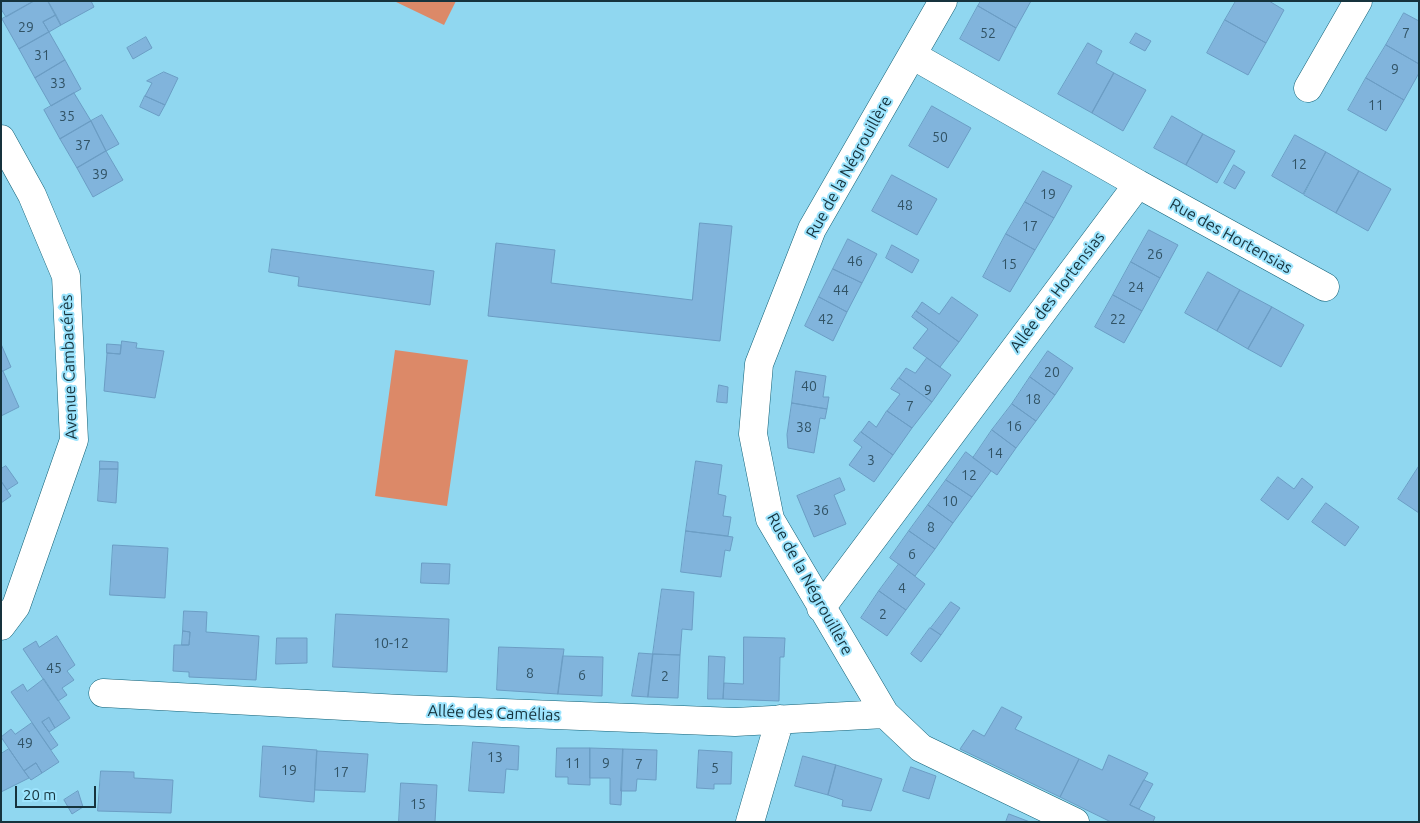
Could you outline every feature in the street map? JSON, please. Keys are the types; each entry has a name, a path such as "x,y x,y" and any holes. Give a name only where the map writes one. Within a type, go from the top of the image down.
{"street":[{"name":"Rue de la Négrouillère","path":"943,1 812,230 758,364 753,434 770,519 885,714 921,748 1075,822"},
{"path":"1308,88 1358,1"},
{"path":"912,55 1138,184"},
{"name":"Avenue Cambacérès","path":"1,139 32,195 66,276 74,440 16,606 1,626"},
{"name":"Rue des Hortensias","path":"1138,184 1325,287"},
{"name":"Allée des Hortensias","path":"821,608 1138,184"},
{"name":"Allée des Camélias","path":"104,693 400,709 735,722 885,714"},
{"path":"750,822 780,719"}],"shaded area":[{"path":"394,1 456,1 444,25"},
{"path":"395,350 468,360 447,506 375,496"}],"building":[{"path":"1,1 34,1 6,17 1,9"},
{"path":"34,1 48,1 56,15 43,22 49,32 19,49 2,19"},
{"path":"48,1 91,1 94,7 61,25"},
{"path":"981,1 1031,1 1016,28 978,6"},
{"path":"1236,1 1269,1 1284,10 1266,43 1225,20"},
{"path":"978,6 1016,28 999,61 960,39"},
{"path":"1404,13 1419,21 1419,64 1386,45"},
{"path":"56,15 61,25 49,32 43,22"},
{"path":"1225,20 1266,43 1248,75 1207,53"},
{"path":"49,32 65,60 35,78 19,49"},
{"path":"1136,33 1151,41 1145,51 1130,43"},
{"path":"146,37 152,48 133,59 127,48"},
{"path":"1088,43 1102,51 1096,63 1114,73 1092,113 1058,94"},
{"path":"1386,45 1419,64 1419,73 1404,100 1366,78"},
{"path":"65,60 81,89 51,106 35,78"},
{"path":"164,72 178,78 165,105 145,96 152,83 147,81"},
{"path":"1114,73 1146,90 1123,131 1092,113"},
{"path":"1366,78 1404,100 1386,131 1348,110"},
{"path":"74,93 91,121 60,139 44,110"},
{"path":"145,96 165,105 159,116 140,107"},
{"path":"932,106 971,128 948,168 909,146"},
{"path":"102,115 119,144 106,151 91,121"},
{"path":"1172,116 1203,134 1186,165 1154,148"},
{"path":"91,121 106,151 77,168 60,139"},
{"path":"1203,134 1235,151 1217,183 1186,165"},
{"path":"1295,135 1326,152 1303,194 1272,176"},
{"path":"106,151 123,180 93,197 77,168"},
{"path":"1326,152 1359,171 1336,213 1304,195"},
{"path":"1234,165 1245,172 1235,189 1224,183"},
{"path":"1043,171 1072,186 1054,218 1025,202"},
{"path":"1359,171 1391,189 1368,231 1336,213"},
{"path":"892,175 937,199 917,235 872,211"},
{"path":"1025,202 1054,218 1035,250 1006,234"},
{"path":"700,223 732,226 720,341 488,316 496,243 555,250 551,283 692,300"},
{"path":"1149,230 1178,245 1160,278 1131,262"},
{"path":"1006,234 1035,250 1010,292 983,277"},
{"path":"848,239 877,254 862,283 833,269"},
{"path":"892,245 919,260 912,273 886,258"},
{"path":"272,249 434,271 430,305 298,286 299,277 269,272"},
{"path":"1131,262 1160,278 1142,311 1113,295"},
{"path":"833,269 862,283 847,312 819,297"},
{"path":"1208,272 1240,290 1217,331 1185,313"},
{"path":"1240,290 1272,307 1248,349 1217,331"},
{"path":"1113,295 1142,311 1124,343 1095,327"},
{"path":"819,297 847,312 833,341 805,326"},
{"path":"952,297 978,315 959,342 916,311 922,302 939,314"},
{"path":"1272,307 1304,325 1281,367 1248,349"},
{"path":"916,311 959,342 940,367 913,348 928,329 912,317"},
{"path":"122,341 137,343 136,348 164,351 155,398 104,391 107,353 120,354"},
{"path":"1,344 11,367 1,372"},
{"path":"107,344 121,345 120,354 107,353"},
{"path":"1048,351 1073,368 1055,395 1030,377"},
{"path":"927,358 951,375 932,402 899,378 906,368 915,373"},
{"path":"3,371 19,407 1,416 1,372"},
{"path":"796,371 826,376 823,397 829,397 827,409 792,403"},
{"path":"1030,377 1055,395 1036,421 1012,404"},
{"path":"899,378 932,402 912,428 887,411 900,394 891,389"},
{"path":"719,385 728,387 727,403 717,402"},
{"path":"792,403 827,409 825,419 820,418 814,453 788,448 787,435"},
{"path":"1012,404 1036,421 1016,448 992,430"},
{"path":"887,411 912,428 893,455 861,432 869,421 876,427"},
{"path":"992,430 1016,448 997,475 973,458"},
{"path":"861,432 893,455 874,482 849,465 862,447 854,441"},
{"path":"966,452 991,471 972,497 946,480"},
{"path":"100,461 118,462 118,469 100,469"},
{"path":"696,461 722,465 718,494 726,496 723,516 731,517 728,536 686,531"},
{"path":"6,466 18,483 7,490 1,481 1,469"},
{"path":"1419,466 1419,513 1398,499"},
{"path":"100,469 118,469 116,503 98,501"},
{"path":"1278,477 1294,489 1302,478 1313,487 1288,520 1261,500"},
{"path":"840,478 845,490 834,495 846,524 814,537 797,496"},
{"path":"946,480 972,497 953,523 928,505"},
{"path":"1,481 11,496 1,503"},
{"path":"1326,503 1359,527 1345,546 1312,522"},
{"path":"928,505 953,523 935,549 909,531"},
{"path":"686,531 733,537 730,551 725,550 721,577 681,572"},
{"path":"909,531 935,549 915,576 890,558"},
{"path":"113,545 168,548 165,598 110,595"},
{"path":"422,563 450,564 449,584 421,583"},
{"path":"899,564 925,584 906,610 879,591"},
{"path":"662,589 694,592 692,630 682,629 680,655 653,654"},
{"path":"879,591 906,610 887,636 861,618"},
{"path":"951,602 960,608 941,635 931,628"},
{"path":"184,611 207,612 206,632 259,636 256,680 189,677 189,672 173,671 174,645 189,645 190,632 183,631"},
{"path":"336,614 449,619 447,672 333,667"},
{"path":"930,628 941,635 921,662 911,654"},
{"path":"183,631 190,632 189,645 182,645"},
{"path":"57,636 75,665 67,671 74,680 62,688 67,695 58,701 23,649 36,641 39,647"},
{"path":"744,637 785,638 784,657 780,657 779,701 723,699 724,683 743,684"},
{"path":"277,638 307,638 307,663 276,664"},
{"path":"499,647 564,649 558,694 497,690"},
{"path":"639,653 653,654 648,697 632,696"},
{"path":"653,654 680,655 678,698 648,697"},
{"path":"563,656 603,657 602,696 558,694"},
{"path":"709,656 725,657 723,699 708,699"},
{"path":"44,679 70,718 55,728 49,717 42,722 58,745 51,750 11,692 23,684 27,691"},
{"path":"1002,707 1022,717 1015,729 1079,759 1060,797 960,749 973,730 984,736"},
{"path":"49,718 55,728 49,732 42,722"},
{"path":"32,723 59,762 42,773 36,763 24,771 1,737 11,729 15,734"},
{"path":"473,742 519,746 518,770 506,769 504,793 469,791"},
{"path":"263,746 317,750 314,802 260,797"},
{"path":"557,748 590,748 590,785 568,784 568,777 556,777"},
{"path":"590,748 623,749 621,805 610,804 610,778 590,778"},
{"path":"9,749 29,778 1,792 1,754"},
{"path":"623,749 657,750 656,780 637,779 636,791 621,791"},
{"path":"699,750 732,752 731,784 714,784 714,789 697,788"},
{"path":"317,751 368,754 365,792 315,790"},
{"path":"1109,755 1148,773 1130,805 1155,817 1153,822 1111,822 1060,797 1079,759 1102,770"},
{"path":"803,756 836,765 828,795 795,786"},
{"path":"36,763 42,773 31,780 24,771"},
{"path":"836,765 882,779 871,811 842,806 843,800 828,795"},
{"path":"911,767 936,776 929,799 903,791"},
{"path":"101,771 134,772 134,778 173,780 171,813 98,811"},
{"path":"1144,780 1153,784 1139,809 1130,805"},
{"path":"401,783 437,785 435,822 399,822"},
{"path":"78,791 83,807 72,814 64,800"},
{"path":"1009,814 1030,822 1006,822"}]}
